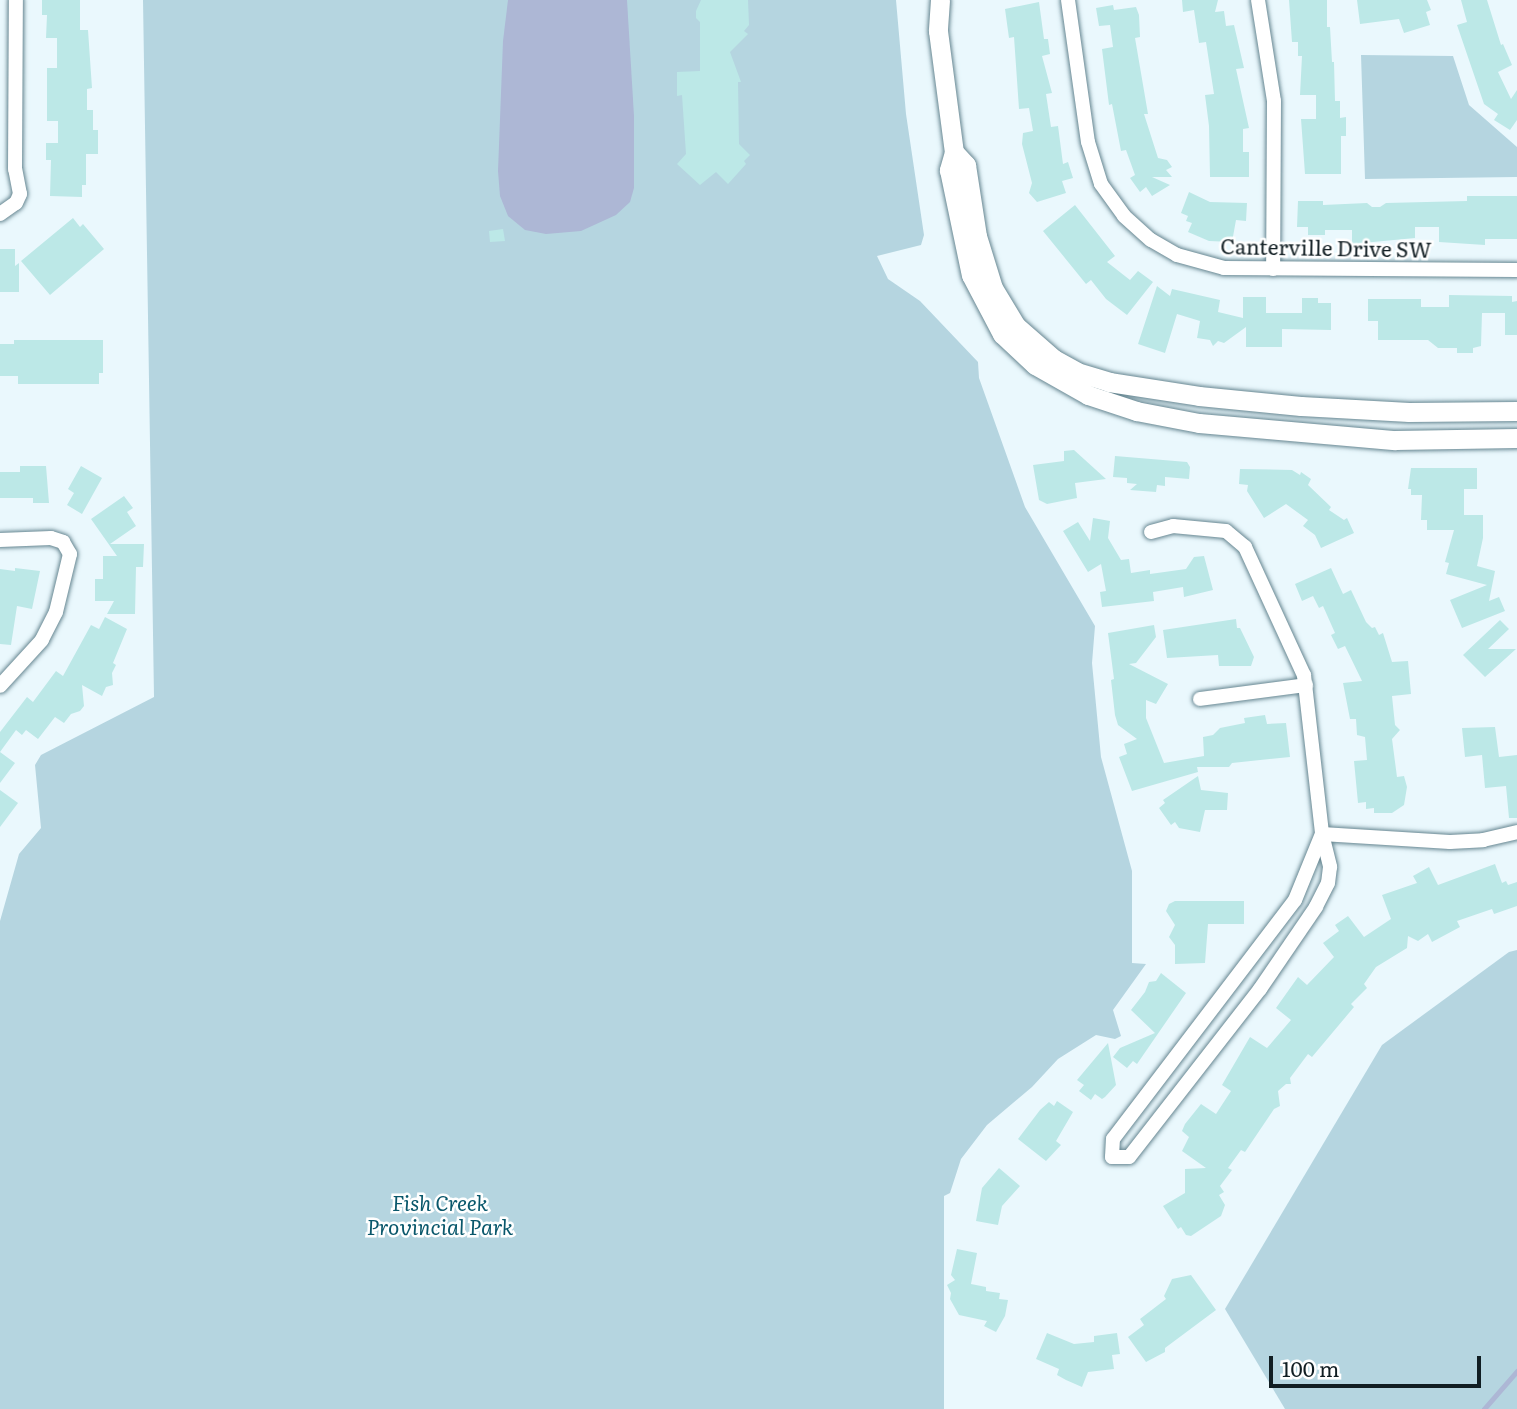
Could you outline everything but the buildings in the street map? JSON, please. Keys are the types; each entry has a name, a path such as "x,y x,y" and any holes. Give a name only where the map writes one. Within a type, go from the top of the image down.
{"main road":[{"path":"925,0 938,31"},
{"path":"940,0 938,31 954,152 949,170 971,275 1026,358 1088,395 1136,411 1199,423 1369,438 1517,438"},
{"path":"1009,330 1077,372 1109,382 1199,396 1301,406 1409,412 1517,411"},
{"path":"1478,440 1517,452"}],"street":[{"path":"0,214 16,203 20,194 15,169 16,0"},
{"name":"Canterville Drive SW","path":"1068,0 1088,142 1101,184 1124,216 1151,240 1177,255 1224,268 1517,270"},
{"path":"1258,0 1274,101 1273,269"},
{"path":"1151,531 1173,526 1197,527 1226,531 1241,541 1292,643 1306,685 1322,834 1330,867 1328,883 1316,907 1260,989 1129,1157 1112,1157 1113,1139 1295,900 1322,834"},
{"path":"0,540 51,538 63,542 70,554 56,612 42,640 0,686"},
{"path":"1200,699 1306,685"},
{"path":"1322,834 1450,842 1483,840 1517,832"},
{"path":"1209,1016 1227,1030"}],"green space":[{"name":"Fish Creek Provincial Park","path":"143,0 896,0 906,114 924,235 921,245 877,256 888,279 920,301 978,362 979,378 1025,507 1095,626 1092,663 1101,757 1132,871 1132,963 1146,964 1113,1010 1121,1036 1115,1039 1096,1035 1058,1059 1032,1087 987,1125 961,1159 950,1193 944,1196 944,1409 0,1409 0,921 19,854 41,828 35,765 41,755 154,697"},
{"path":"1361,55 1453,56 1469,105 1517,147 1517,177 1365,179"},
{"path":"1517,950 1517,1409 1285,1409 1225,1309 1382,1045 1509,952"}],"shaded area":[{"path":"508,0 627,0 634,116 634,188 630,202 616,215 581,231 546,234 525,230 508,216 500,196 498,171 503,41"}],"waterway":[{"path":"1484,1409 1517,1371"}]}
